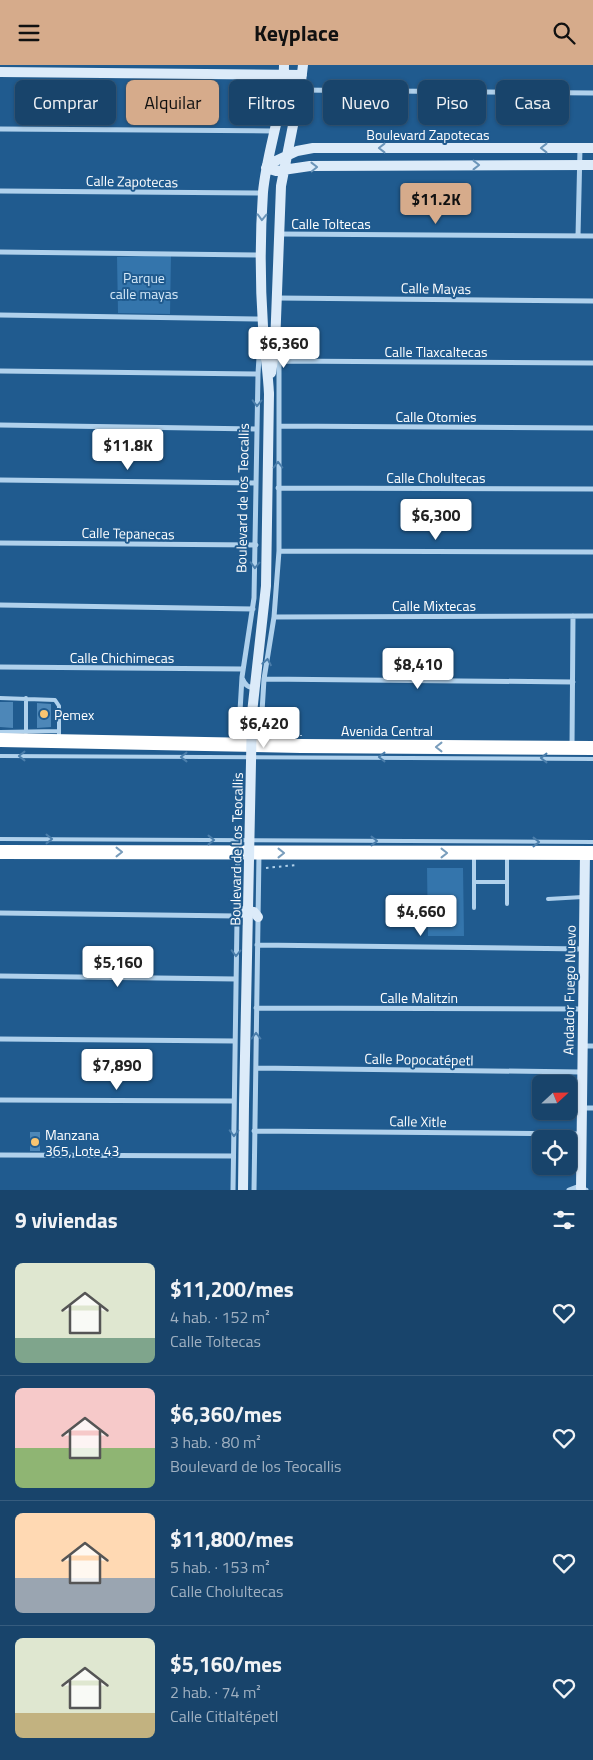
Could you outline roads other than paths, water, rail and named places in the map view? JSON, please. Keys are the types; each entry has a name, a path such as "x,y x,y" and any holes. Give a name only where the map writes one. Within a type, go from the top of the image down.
{"highway":[{"name":"Avenida Central","path":"0,740 26,736 59,736 238,745 258,739 593,749"},
{"path":"0,852 507,853 590,849"}],"street":[{"name":"Boulevard de Los Teocallis","path":"244,1190 252,720 254,683 263,629 268,563 269,391 262,319 261,255 266,166 281,105 284,70"},
{"path":"0,72 303,70"},
{"path":"313,96 593,93"},
{"name":"Boulevard de Los Teocallis","path":"269,391 276,345 280,186 294,125"},
{"path":"0,129 274,131"},
{"name":"Boulevard Zapotecas","path":"266,166 297,151 313,148 593,148"},
{"path":"578,236 580,148"},
{"path":"266,166 276,171 310,167 593,165"},
{"path":"264,188 272,179 278,182 280,186"},
{"name":"Calle Zapotecas","path":"0,191 264,188"},
{"name":"Calle Toltecas","path":"279,234 593,236"},
{"path":"0,252 261,255"},
{"name":"Calle Mayas","path":"278,298 593,301"},
{"path":"0,315 262,319"},
{"name":"Boulevard de los Teocallis","path":"238,745 242,677 253,609 256,545 258,374 262,319"},
{"path":"258,739 264,681 274,617 279,551 280,361 276,345"},
{"name":"Calle Tlaxcaltecas","path":"280,361 593,363"},
{"path":"0,371 258,374"},
{"path":"0,425 257,429"},
{"name":"Calle Otomies","path":"279,426 593,427"},
{"path":"0,480 256,483"},
{"name":"Calle Cholultecas","path":"278,488 593,489"},
{"name":"Calle Tepanecas","path":"0,543 256,545"},
{"path":"279,551 593,552"},
{"path":"0,605 253,609"},
{"path":"572,748 573,616"},
{"name":"Calle Mixtecas","path":"274,617 593,616"},
{"name":"Calle Chichimecas","path":"0,667 243,669"},
{"path":"242,677 245,684 250,688 256,688 264,681 573,681"},
{"name":"Andador Fuego Nuevo","path":"584,1189 581,1072 582,1009 588,984 584,949 589,925 584,897 590,849"},
{"name":"Boulevard de Los Teocallis","path":"233,1190 238,852"},
{"name":"Boulevard de Los Teocallis","path":"254,1190 259,853"},
{"path":"0,913 237,916 242,911 254,912 258,917"},
{"path":"257,945 584,949"},
{"path":"0,976 236,979"},
{"name":"Calle Malitzin","path":"256,1008 582,1009"},
{"path":"0,1039 234,1041"},
{"path":"582,1046 593,1046"},
{"name":"Calle Popocatépetl","path":"256,1068 581,1072"},
{"path":"0,1100 234,1101"},
{"path":"582,1108 593,1108"},
{"name":"Calle Xitle","path":"254,1131 582,1134"},
{"path":"0,1155 233,1156"},
{"path":"569,1190 584,1189"}],"lane":[{"path":"0,698 53,699 57,701 59,706 59,736"},
{"path":"0,732 26,736 26,698"},
{"path":"0,755 593,759"},
{"path":"0,839 590,849"},
{"path":"474,853 474,908"},
{"path":"507,853 507,903"},
{"path":"474,882 507,882"},
{"path":"548,899 584,897"}],"place":[{"name":"Pemex","path":"44,714"},
{"name":"Manzana 365, Lote 43","path":"35,1142"}],"park label":[{"name":"Parque calle mayas","path":"144,285"}]}
